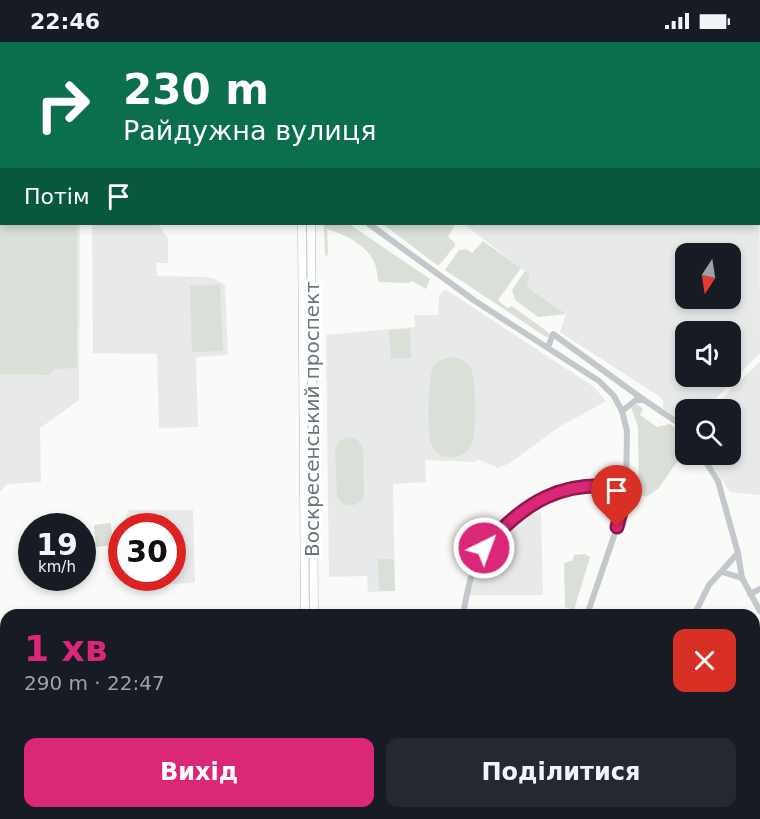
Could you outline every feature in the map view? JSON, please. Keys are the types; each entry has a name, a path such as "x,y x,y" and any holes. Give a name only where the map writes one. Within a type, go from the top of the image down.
{"main road":[{"name":"Воскресенський проспект","path":"302,225 305,609"},
{"name":"Воскресенський проспект","path":"311,225 314,609"}],"street":[{"path":"364,225 382,235"},
{"path":"370,225 475,301 599,381 614,396 622,411 627,431 626,488 617,527 589,609"},
{"path":"548,347 553,334 675,421"},
{"path":"622,411 636,399 644,400"},
{"path":"708,465 718,481 738,553 742,578 759,609"},
{"path":"464,609 468,584 484,548 514,517 546,495 578,487 626,488"},
{"path":"697,609 709,585 738,553"},
{"path":"722,573 742,578"},
{"path":"750,594 760,589"}],"shaded area":[{"path":"0,225 80,225 79,400 40,428 41,482 7,484 0,492"},
{"path":"0,225 77,225 77,368 54,369 49,375 0,374"},
{"path":"92,225 159,225 168,239 168,263 156,263 157,276 213,278 225,285 228,355 196,357 198,427 159,428 157,354 93,353"},
{"path":"324,225 350,225 430,279 426,289 412,281 408,283 379,282 376,267 369,253 342,234 327,229 328,255 325,256"},
{"path":"384,225 454,225 448,237 455,243 455,246 437,265"},
{"path":"465,225 760,225 760,353 741,372 741,321 675,321 675,387 727,387 715,399 675,399 675,417 663,408 663,400 657,395 560,332 566,314 527,287 530,275"},
{"path":"483,241 521,268 498,300 507,308 512,306 550,336 546,337 445,270 459,250 466,249 472,253"},
{"path":"525,271 530,275 527,287 566,314 538,317 515,300 512,290"},
{"path":"220,285 223,351 192,352 190,286"},
{"path":"445,289 594,387 606,401 559,427 510,463 498,468 477,459 476,462 425,460 426,482 393,484 395,591 368,592 367,576 329,577 326,335 415,327 414,315 438,315 439,296"},
{"path":"410,329 411,358 391,359 389,330"},
{"path":"452,357 463,360 471,369 474,384 475,420 470,448 466,453 456,457 446,457 435,450 431,444 430,381 433,367 439,361"},
{"path":"760,362 760,495 730,492 712,465 741,465 741,399 723,399 733,387 741,387 741,380"},
{"path":"637,404 643,409 640,415 657,427 670,424 675,428 675,465 658,489 646,497 639,494 638,427 631,407"},
{"path":"349,437 358,440 363,449 364,497 354,505 346,505 337,496 335,449 339,441"},
{"path":"128,510 193,510 195,583 186,583 186,513 127,513"},
{"path":"541,512 543,595 469,595 479,566 491,564 490,551 500,533 523,515"},
{"path":"108,523 108,546 96,547 96,525"},
{"path":"585,554 590,557 574,609 571,609 565,607 564,563 573,560 574,555"},
{"path":"378,559 394,559 395,591 379,591"}],"route":[{"path":"484,548 500,529 546,495 578,487 626,488 617,527"}]}
